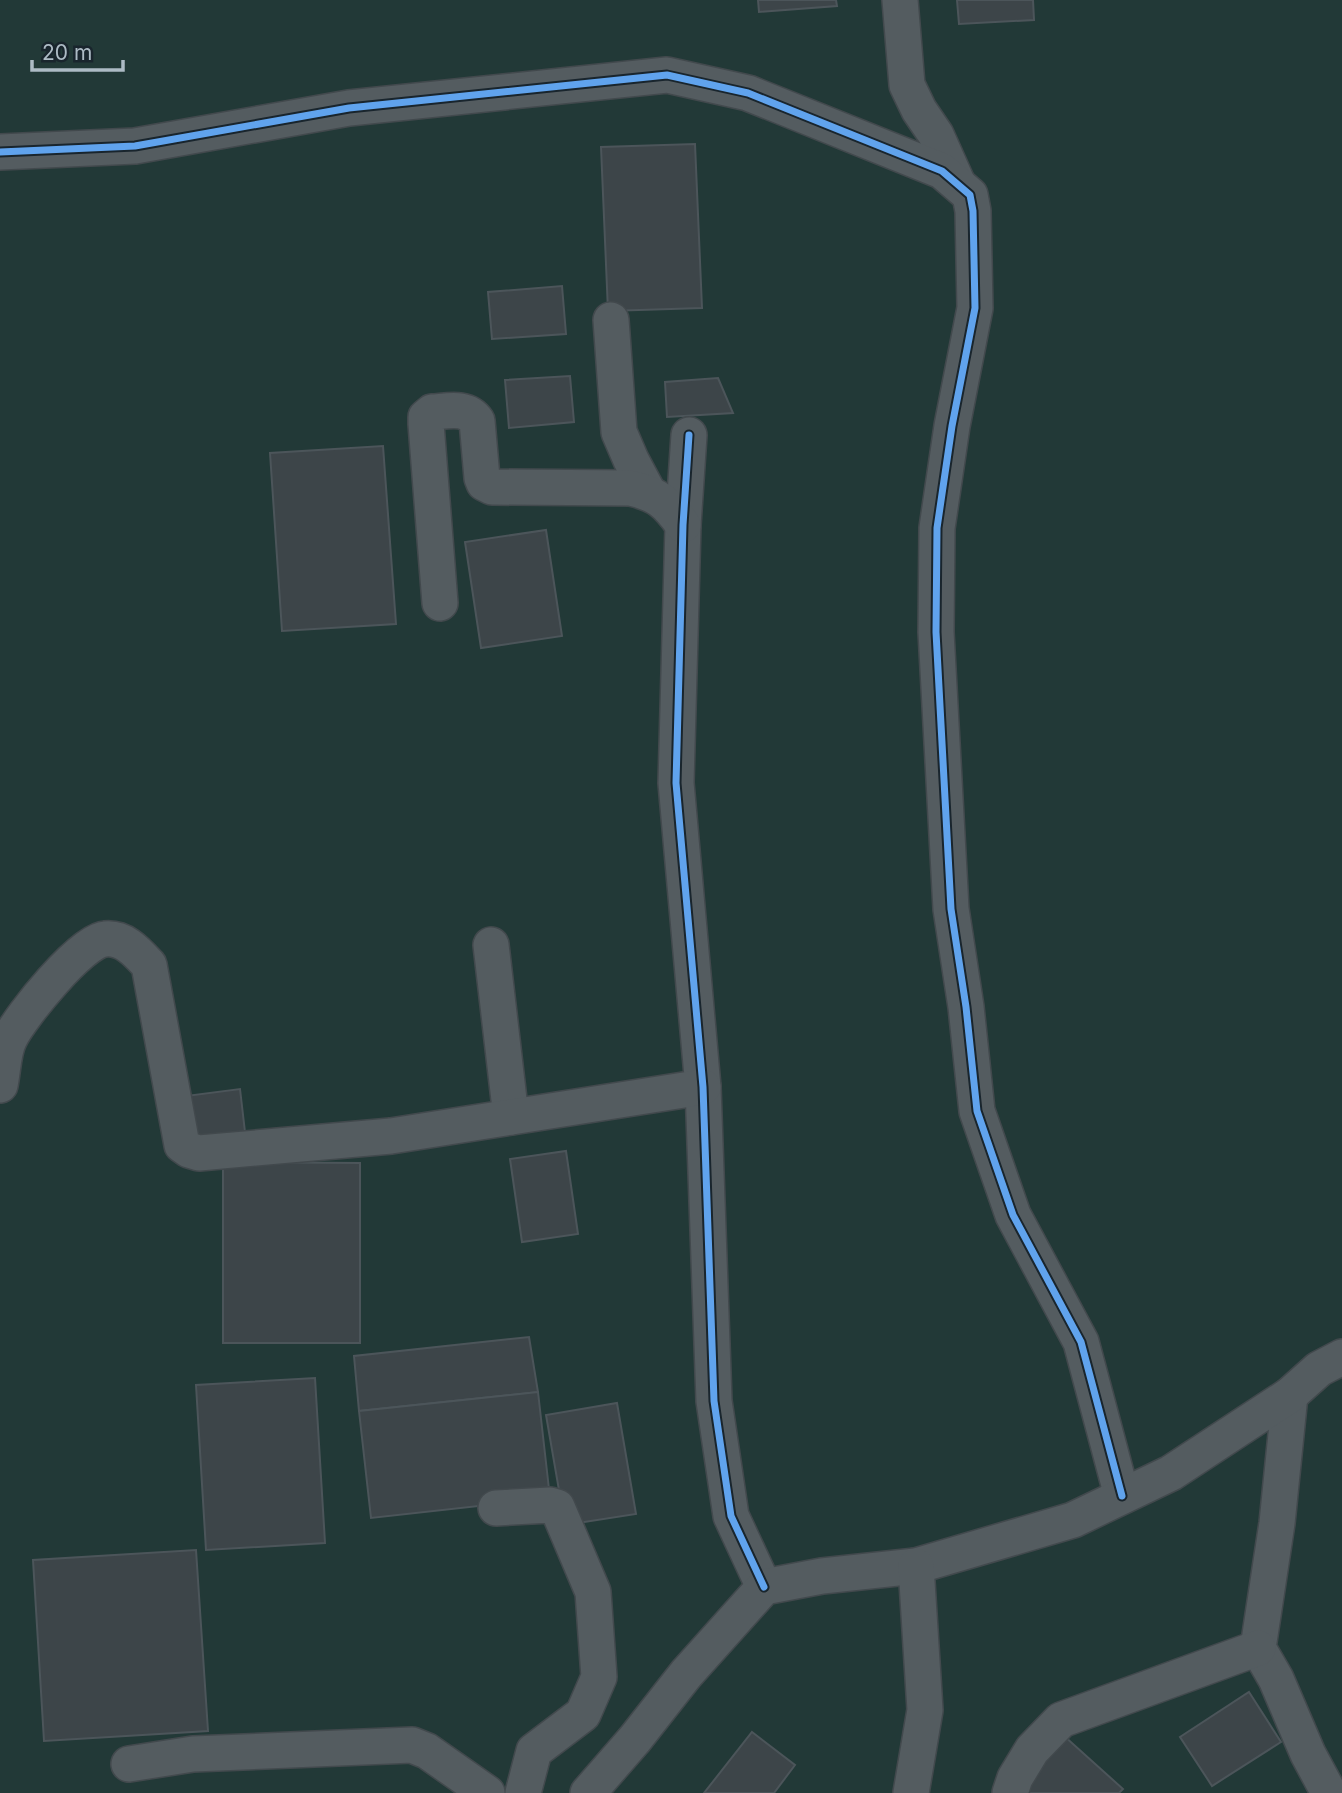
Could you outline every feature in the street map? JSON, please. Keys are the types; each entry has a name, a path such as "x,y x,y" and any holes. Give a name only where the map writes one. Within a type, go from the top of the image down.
{"street":[{"path":"900,0 906,85 936,135 957,181"},
{"path":"0,152 135,146 349,108 667,75 748,93 942,171 957,181 970,195 973,211 975,308 951,426 937,528 936,632 951,909 966,1007 977,1111 1013,1215 1081,1342 1122,1496"},
{"path":"611,320 619,432 648,492"},
{"path":"440,603 426,424 426,417 432,412 465,410 472,414 477,421 482,478 484,483 492,487 630,488 648,492 667,504 683,525"},
{"path":"688,435 676,783 703,1087 714,1401 731,1516 764,1587"},
{"path":"0,1085 9,1039 46,988 83,951 102,939 120,940 149,965 182,1145 199,1153 391,1136 703,1087"},
{"path":"491,946 512,1117"},
{"path":"588,1793 686,1674 764,1587 822,1576 916,1566 1073,1520 1171,1473 1290,1395 1319,1369 1342,1357"},
{"path":"1290,1395 1277,1523 1258,1648 1276,1679 1308,1754 1329,1793"},
{"path":"496,1508 550,1505 557,1507 593,1591 599,1677 583,1714 534,1751 523,1793"},
{"path":"911,1793 926,1710 916,1566"},
{"path":"1010,1793 1015,1778 1032,1750 1061,1720 1258,1648"},
{"path":"129,1764 193,1754 412,1745 427,1751 487,1793"}],"green space":[{"path":"0,0 1342,0 1342,1793 0,1793"}],"building":[{"path":"758,0 836,0 837,6 759,12"},
{"path":"957,0 1033,0 1034,20 959,24"},
{"path":"695,144 702,308 608,311 601,147"},
{"path":"562,286 566,334 492,339 488,292"},
{"path":"570,376 574,422 509,428 505,380"},
{"path":"718,378 733,413 667,417 665,382"},
{"path":"383,446 396,624 282,631 270,453"},
{"path":"546,530 562,636 481,648 465,542"},
{"path":"240,1089 245,1132 183,1139 178,1097"},
{"path":"566,1151 578,1234 522,1242 510,1159"},
{"path":"223,1162 360,1163 360,1343 223,1343"},
{"path":"529,1337 538,1392 359,1411 354,1356"},
{"path":"315,1378 325,1543 206,1550 196,1385"},
{"path":"538,1392 550,1498 371,1518 359,1411"},
{"path":"617,1403 636,1514 565,1525 546,1415"},
{"path":"196,1550 208,1731 44,1741 33,1560"},
{"path":"1249,1692 1281,1742 1212,1786 1180,1737"},
{"path":"752,1732 795,1765 774,1793 704,1793"},
{"path":"1063,1735 1123,1789 1119,1793 1016,1793"}],"cycle path":[{"path":"0,152 135,146 349,108 667,75 748,93 942,171 970,195 973,211 975,308 952,426 937,528 936,632 951,909 966,1007 977,1111 1013,1215 1081,1342 1122,1496"},
{"path":"689,435 683,525 676,783 703,1087 714,1401 731,1516 764,1587"}]}
